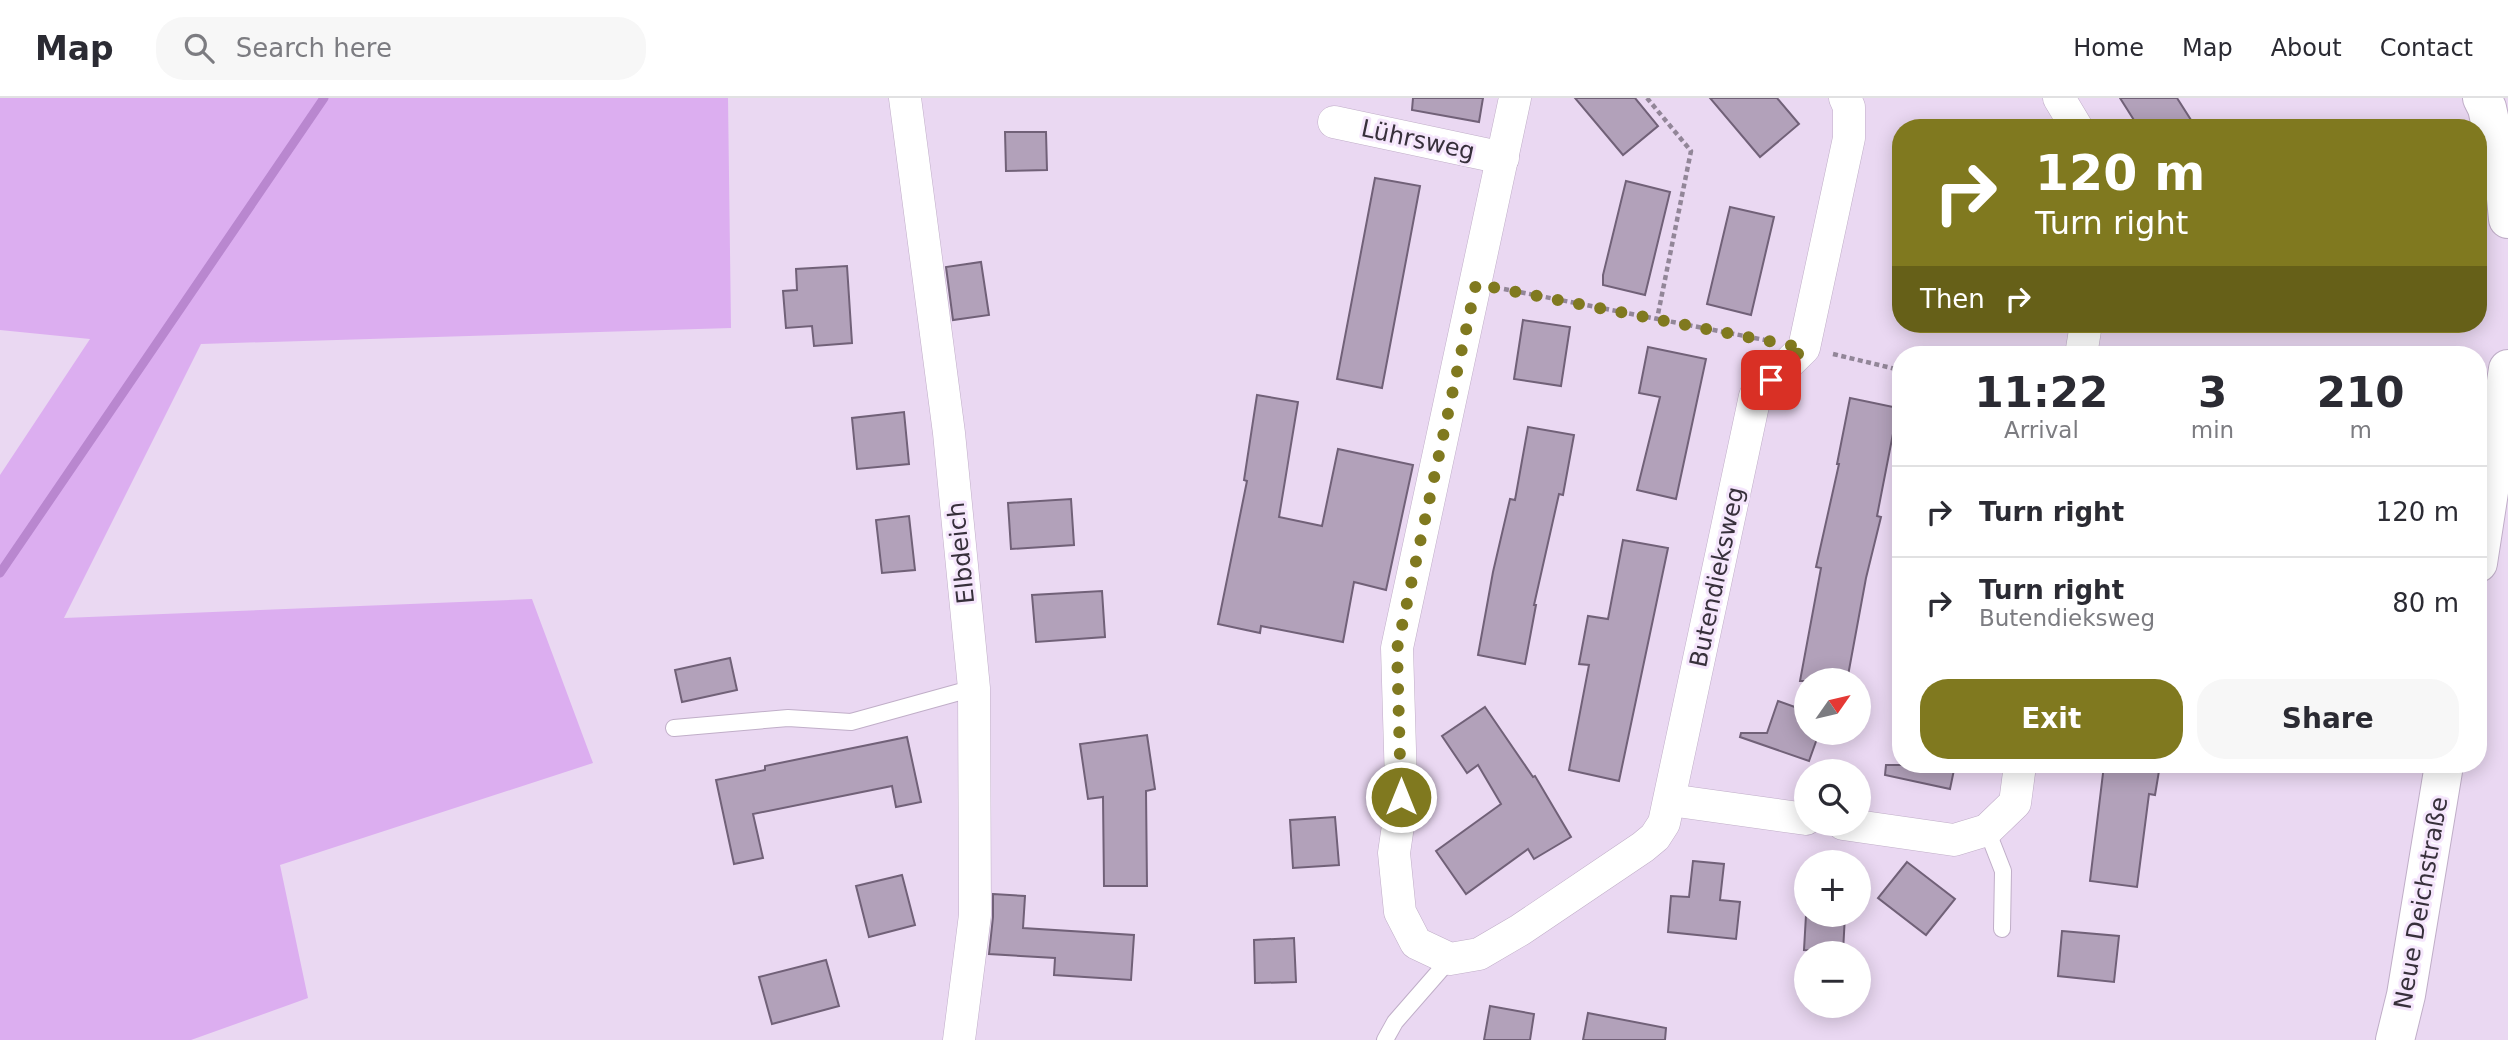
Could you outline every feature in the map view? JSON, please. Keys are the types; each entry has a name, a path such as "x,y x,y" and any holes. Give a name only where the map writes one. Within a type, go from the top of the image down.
{"street":[{"name":"Elbdeich","path":"905,98 949,433 974,688 975,915 961,1025"},
{"name":"Lührsweg","path":"1450,959 1416,943 1400,912 1394,853 1401,783 1397,649 1515,98"},
{"path":"1804,348 1849,138 1849,107 1845,98"},
{"path":"2059,98 2072,119"},
{"path":"2482,98 2505,188 2508,219"},
{"name":"Lührsweg","path":"1334,122 1503,158"},
{"name":"Butendieksweg","path":"1450,959 1479,954 1520,930 1643,847 1655,837 1664,823 1755,396 1804,348"},
{"path":"2487,506 2508,369"},
{"path":"1871,828 1954,839 1987,830 2015,803 2019,773"},
{"name":"Neue Deichstraße","path":"2395,1040 2406,995 2443,773"},
{"path":"1670,800 1794,817"}],"lane":[{"path":"674,728 789,718 851,722 974,688"},
{"path":"1987,830 2003,871 2002,929"},
{"path":"1385,1040 1395,1022 1450,959"}],"path":[{"path":"1647,98 1691,151 1657,319"},
{"path":"1476,284 1804,348 1892,368"}],"shaded area":[{"path":"0,98 728,98 731,328 201,344 64,618 532,599 593,763 280,865 308,998 191,1040 0,1040 0,475 90,339 0,330"}],"building":[{"path":"1413,98 1483,98 1479,122 1412,110"},
{"path":"1575,98 1635,98 1658,126 1623,155"},
{"path":"1710,98 1777,98 1799,124 1760,157"},
{"path":"2120,98 2177,98 2190,119 2133,119"},
{"path":"1005,132 1046,132 1047,170 1006,171"},
{"path":"1375,178 1420,186 1382,388 1337,379"},
{"path":"1626,181 1670,192 1645,295 1603,285 1603,275"},
{"path":"1730,207 1774,217 1751,315 1707,304"},
{"path":"981,262 989,315 953,320 946,267"},
{"path":"847,266 852,343 814,346 812,326 786,328 783,291 797,290 796,269"},
{"path":"1523,320 1570,327 1561,386 1514,379"},
{"path":"1648,347 1706,359 1676,499 1637,490 1660,397 1639,393"},
{"path":"1257,395 1298,402 1279,517 1322,526 1338,449 1413,465 1386,590 1354,582 1343,642 1261,626 1260,633 1218,624 1247,481 1244,480"},
{"path":"1850,398 1892,407 1892,439 1877,516 1881,517 1866,578 1849,668 1802,668 1821,568 1816,567 1839,464"},
{"path":"904,412 909,464 857,469 852,418"},
{"path":"1528,427 1574,435 1563,495 1559,494 1534,605 1525,664 1478,655 1493,572 1510,499 1515,500"},
{"path":"1071,499 1074,545 1011,549 1008,503"},
{"path":"909,516 915,570 882,573 876,520"},
{"path":"1623,540 1668,548 1619,781 1569,770 1589,665 1579,664 1588,616 1608,619"},
{"path":"1102,591 1105,637 1036,642 1032,595"},
{"path":"730,658 737,690 682,702 675,670"},
{"path":"1778,701 1794,707 1794,746 1814,746 1810,759 1740,737 1741,733 1767,733"},
{"path":"1485,707 1533,777 1535,776 1571,837 1534,859 1528,849 1466,894 1436,851 1501,804 1478,765 1467,773 1442,736"},
{"path":"1147,735 1155,789 1146,791 1147,886 1104,886 1103,797 1088,799 1080,744"},
{"path":"907,737 921,802 896,807 892,786 753,814 763,858 734,864 716,780 765,770 765,766"},
{"path":"1886,765 1892,765 1892,773 1953,773 1950,789 1885,775"},
{"path":"2103,773 2159,773 2155,795 2149,794 2137,887 2090,881"},
{"path":"1335,817 1339,865 1293,868 1290,820"},
{"path":"1693,861 1724,864 1720,900 1740,902 1736,939 1668,932 1671,896 1689,897"},
{"path":"1907,862 1955,899 1926,935 1878,898"},
{"path":"902,875 915,925 869,937 856,886"},
{"path":"993,894 1025,896 1023,928 1134,935 1131,980 1054,975 1055,958 989,954"},
{"path":"1805,927 1844,927 1844,941 1805,941"},
{"path":"2062,931 2119,936 2114,982 2058,976"},
{"path":"1294,938 1296,982 1255,983 1254,940"},
{"path":"826,960 839,1006 772,1024 759,977"},
{"path":"1490,1006 1534,1014 1530,1040 1484,1040"},
{"path":"1588,1013 1666,1028 1665,1040 1583,1040"}],"waterway":[{"path":"0,573 324,98"}],"route":[{"path":"1401,797 1397,649 1476,284 1804,348 1771,380"}]}
